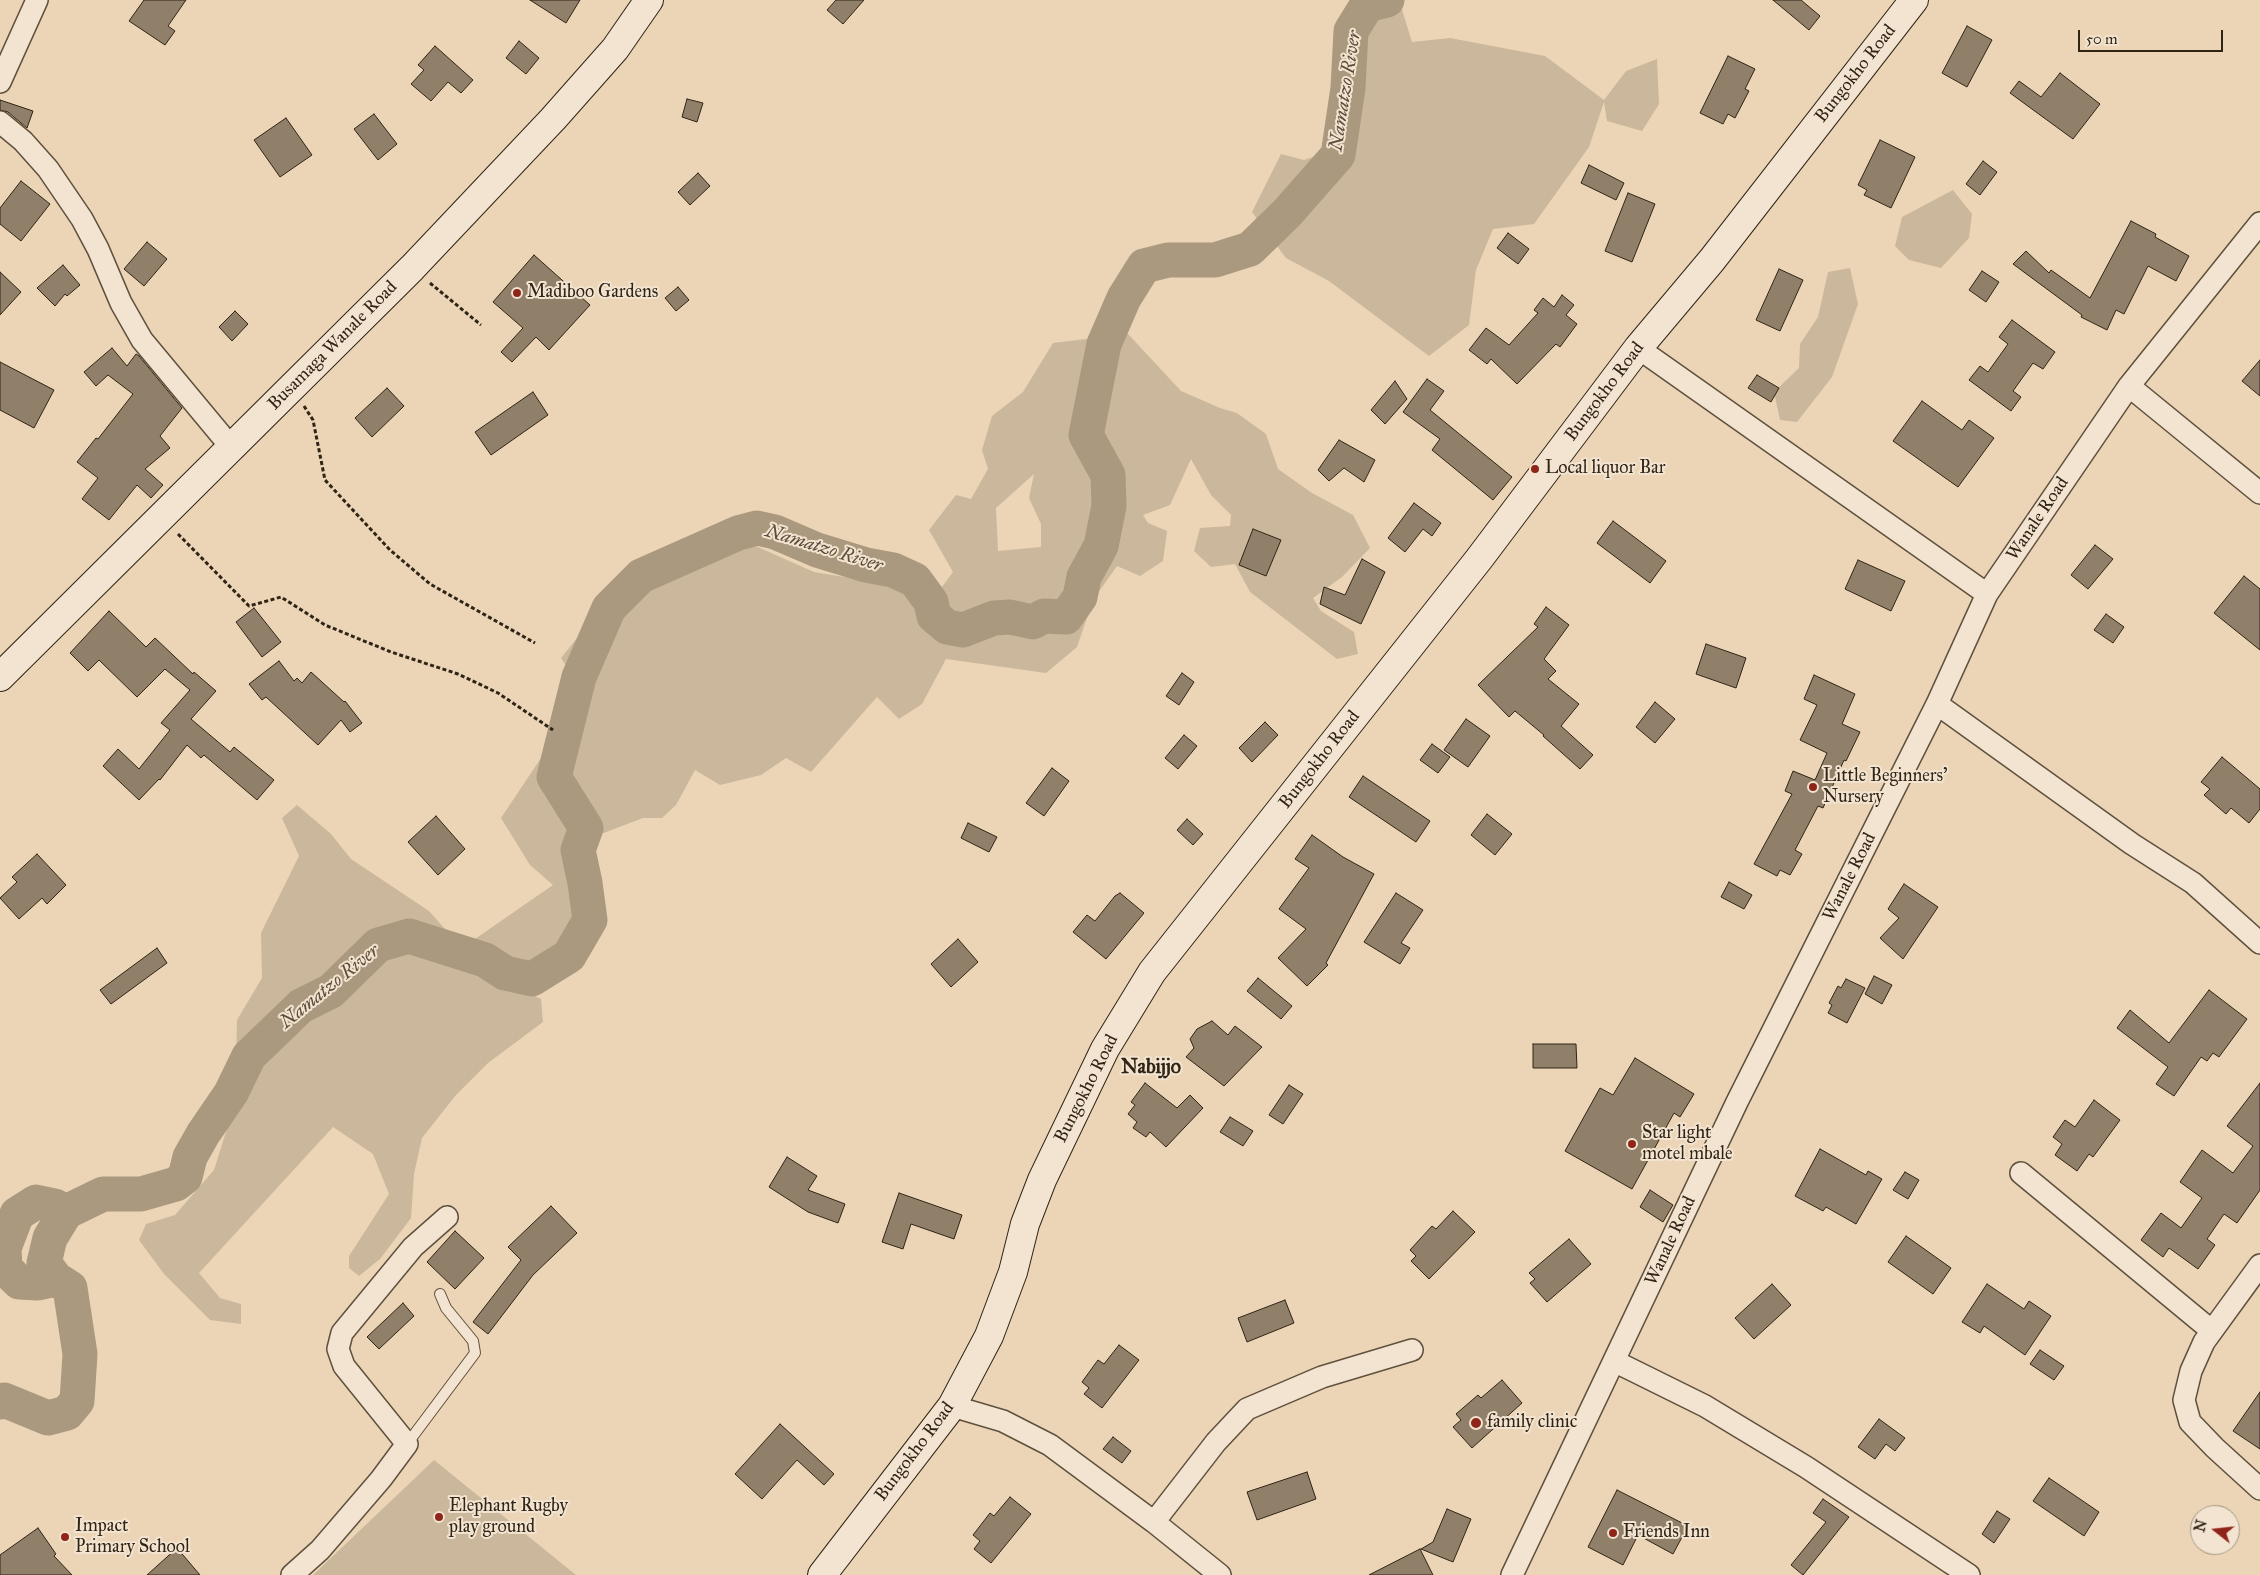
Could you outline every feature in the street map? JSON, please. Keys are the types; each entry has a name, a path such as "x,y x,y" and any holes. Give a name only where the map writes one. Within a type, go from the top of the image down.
{"street":[{"path":"0,82 37,0"},
{"name":"Busamaga Wanale Road","path":"0,676 412,268 546,126 615,49 649,0"},
{"name":"Bungokho Road","path":"822,1575 952,1406 989,1336 1013,1272 1025,1224 1042,1180 1106,1049 1152,972 1479,559 1638,348 1712,260 1914,0"},
{"path":"0,122 24,141 48,169 82,219 98,249 121,303 142,340 232,446"},
{"name":"Wanale Road","path":"1512,1575 1737,1102 1937,704 1988,594 2130,386 2260,223"},
{"path":"1638,348 1988,594"},
{"path":"2130,386 2260,493"},
{"path":"1937,704 2132,844 2193,883 2260,943"},
{"path":"2021,1173 2212,1331"},
{"path":"292,1575 320,1550 381,1479 407,1444 344,1366 338,1349 342,1333 413,1247 447,1217"},
{"path":"2260,1264 2204,1342 2191,1371 2184,1400 2190,1422 2260,1489"},
{"path":"1154,1522 1216,1442 1247,1409 1322,1377 1412,1350"},
{"path":"1614,1361 1705,1406 1806,1467 1969,1575"},
{"path":"952,1406 1003,1420 1050,1445 1154,1522 1220,1575"}],"lane":[{"path":"407,1444 475,1353 473,1341 446,1308 440,1294"}],"path":[{"path":"412,268 481,325"},
{"path":"293,386 313,420 325,480 390,550 430,584 536,642"},
{"path":"161,517 249,606 281,597 325,625 391,652 458,674 498,693 553,730"}],"shaded area":[{"path":"1365,0 1399,0 1412,42 1450,38 1545,56 1604,100 1626,71 1657,59 1659,104 1642,131 1607,121 1604,102 1589,147 1534,224 1493,229 1476,270 1469,325 1429,356 1329,281 1286,258 1252,212 1281,154 1304,160 1329,152 1364,68 1353,5"},
{"path":"1953,190 1972,214 1969,238 1941,268 1909,260 1895,246 1902,217"},
{"path":"1850,268 1858,304 1832,377 1797,422 1780,420 1774,392 1799,368 1800,344 1818,317 1828,272"},
{"path":"1128,334 1181,391 1220,408 1237,413 1266,434 1278,469 1312,493 1353,515 1370,548 1342,577 1313,598 1321,611 1354,632 1358,654 1337,659 1250,592 1235,564 1211,567 1194,551 1200,528 1230,526 1231,515 1211,495 1191,459 1170,505 1143,515 1148,523 1167,531 1163,561 1140,576 1117,566 1093,600 1077,647 1046,673 946,659 922,704 899,719 877,697 811,772 786,758 761,775 720,785 695,770 676,805 662,818 643,818 601,834 587,856 594,889 597,922 582,951 553,979 527,969 483,970 541,999 543,1022 488,1063 456,1095 422,1138 414,1174 411,1218 380,1259 359,1276 349,1268 349,1256 389,1194 373,1154 333,1127 199,1273 220,1298 241,1304 241,1324 210,1320 164,1274 139,1240 146,1224 175,1215 214,1170 235,1103 237,1020 262,978 261,933 299,856 282,818 297,805 331,834 351,859 429,911 462,948 553,885 530,865 501,818 555,737 586,696 561,658 619,586 642,568 686,545 742,540 814,572 912,588 936,595 953,572 929,530 956,495 971,499 988,469 982,450 992,416 1023,392 1053,343","holes":["1034,474 1029,498 1041,524 1041,547 998,551 996,508"]},
{"name":"Elephant Rugby play ground","path":"434,1460 576,1575 313,1575"}],"building":[{"path":"144,0 186,0 168,26 175,31 165,45 129,21"},
{"path":"530,0 580,0 566,23"},
{"path":"836,0 864,0 843,24 827,10"},
{"path":"1773,0 1801,0 1820,16 1809,30"},
{"path":"1967,26 1992,40 1967,87 1942,73"},
{"path":"519,41 539,58 526,74 506,58"},
{"path":"435,46 473,80 461,93 448,82 431,101 411,84 424,70 418,65"},
{"path":"1728,56 1755,69 1745,89 1749,91 1735,118 1728,114 1723,124 1700,113"},
{"path":"2060,73 2100,104 2073,139 2010,93 2019,81 2041,97"},
{"path":"687,99 703,103 697,122 682,117"},
{"path":"0,100 33,111 27,128 8,112 0,110"},
{"path":"374,114 397,144 378,160 354,129"},
{"path":"286,118 312,155 280,177 254,140"},
{"path":"1880,140 1915,157 1891,208 1864,195 1867,190 1858,185"},
{"path":"1983,161 1997,172 1980,195 1966,184"},
{"path":"1589,165 1624,183 1616,200 1581,183"},
{"path":"698,173 710,186 690,205 678,192"},
{"path":"21,181 50,204 21,241 0,224 0,208"},
{"path":"1628,193 1655,204 1632,262 1605,251"},
{"path":"2131,221 2156,234 2155,237 2189,256 2176,281 2148,266 2124,314 2116,310 2107,330 2081,317 2082,315 2013,264 2026,251 2049,273 2051,270 2090,298"},
{"path":"1508,233 1529,249 1518,264 1497,248"},
{"path":"147,242 167,259 144,286 124,269"},
{"path":"534,255 590,305 549,350 536,337 512,362 501,352 523,328 493,302"},
{"path":"63,265 80,285 67,296 65,294 55,306 37,288"},
{"path":"1779,269 1803,280 1780,331 1756,320"},
{"path":"1982,271 1999,282 1986,302 1969,290"},
{"path":"0,272 21,292 0,315"},
{"path":"678,287 689,300 676,311 665,298"},
{"path":"1562,295 1574,305 1566,315 1577,324 1560,347 1556,344 1517,384 1491,359 1487,364 1469,350 1486,328 1509,345 1538,313 1534,310 1543,298 1554,307"},
{"path":"235,311 248,324 232,341 219,327"},
{"path":"2012,320 2055,352 2043,369 2033,363 2013,391 2021,397 2011,411 1969,380 1980,366 1988,372 2008,344 1999,337"},
{"path":"112,348 127,366 136,354 139,356 182,408 160,436 170,448 145,469 163,485 151,498 137,485 109,520 82,499 98,478 77,462 96,438 98,439 133,394 108,375 96,386 84,372"},
{"path":"2260,360 2260,396 2242,381"},
{"path":"0,362 54,390 34,428 0,410"},
{"path":"1757,375 1779,388 1771,402 1748,388"},
{"path":"1427,379 1444,391 1430,410 1512,477 1493,500 1432,450 1440,439 1403,412"},
{"path":"1395,381 1407,399 1385,424 1371,410"},
{"path":"387,388 404,406 372,437 355,418"},
{"path":"533,392 548,415 491,455 475,432"},
{"path":"1922,401 1962,430 1969,420 1994,438 1958,487 1893,441"},
{"path":"1339,440 1375,460 1364,482 1344,468 1329,481 1318,470"},
{"path":"1414,503 1441,523 1432,536 1423,529 1405,552 1388,538"},
{"path":"1613,521 1666,561 1650,583 1597,543"},
{"path":"1253,529 1281,540 1266,576 1239,565"},
{"path":"2095,545 2113,559 2088,589 2071,575"},
{"path":"1362,559 1385,572 1361,624 1320,604 1324,587 1345,595"},
{"path":"1858,560 1905,581 1891,611 1845,589"},
{"path":"2244,576 2260,589 2260,650 2214,613"},
{"path":"1546,607 1569,625 1544,659 1556,671 1548,679 1579,704 1561,726 1593,755 1580,769 1515,711 1509,717 1478,685 1538,627 1534,624"},
{"path":"254,608 281,642 262,657 236,622"},
{"path":"109,611 146,647 155,638 193,674 194,672 216,691 191,719 230,752 234,747 274,780 257,800 204,755 201,758 187,745 160,780 139,800 103,766 118,749 139,769 170,730 161,723 190,690 165,669 137,697 99,660 88,671 70,653"},
{"path":"2106,614 2124,627 2113,643 2094,630"},
{"path":"1706,644 1746,658 1736,688 1696,674"},
{"path":"279,661 294,681 297,678 302,683 311,672 345,701 362,723 350,732 341,720 318,745 266,697 262,700 249,684"},
{"path":"1182,673 1194,682 1179,705 1166,696"},
{"path":"1814,675 1855,694 1842,724 1860,732 1846,761 1844,760 1823,808 1818,806 1795,850 1802,854 1790,875 1780,870 1777,876 1754,864 1792,794 1785,791 1793,771 1815,780 1827,753 1800,740 1817,705 1804,699"},
{"path":"1655,702 1675,719 1655,743 1636,727"},
{"path":"1466,719 1490,736 1468,767 1444,750"},
{"path":"1265,722 1278,735 1252,762 1239,748"},
{"path":"1184,735 1197,746 1178,769 1165,758"},
{"path":"1432,744 1450,757 1438,773 1420,760"},
{"path":"2222,757 2260,789 2260,809 2249,823 2231,808 2226,814 2204,795 2210,789 2201,782"},
{"path":"1052,768 1069,781 1044,816 1026,803"},
{"path":"1363,776 1430,821 1416,842 1349,797"},
{"path":"1487,814 1512,834 1495,855 1471,835"},
{"path":"436,816 465,849 438,875 408,842"},
{"path":"1187,819 1203,834 1193,845 1177,830"},
{"path":"968,823 997,837 989,852 961,838"},
{"path":"1312,835 1343,857 1374,874 1326,963 1328,965 1307,986 1278,958 1306,929 1279,909 1309,868 1295,859"},
{"path":"37,854 66,885 47,904 42,898 19,919 0,898 17,882 12,877"},
{"path":"1729,882 1752,895 1744,909 1721,897"},
{"path":"1904,884 1938,907 1903,959 1880,938 1899,918 1888,909"},
{"path":"1120,893 1144,913 1106,959 1073,932 1087,915 1095,921 1115,896"},
{"path":"1396,893 1423,910 1401,943 1410,948 1400,964 1364,942"},
{"path":"958,939 978,962 951,987 931,964"},
{"path":"157,948 167,963 111,1004 100,990"},
{"path":"1874,976 1892,985 1882,1004 1865,994"},
{"path":"1258,978 1292,1006 1281,1019 1247,991"},
{"path":"1846,979 1865,988 1847,1023 1828,1013 1832,1005 1829,1003 1838,986 1841,988"},
{"path":"2209,990 2247,1019 2219,1057 2213,1053 2207,1061 2201,1057 2174,1096 2156,1084 2168,1067 2117,1028 2130,1010 2169,1043"},
{"path":"1212,1021 1228,1035 1235,1026 1262,1047 1224,1086 1186,1057 1194,1048 1190,1039 1197,1029"},
{"path":"1533,1044 1576,1044 1577,1068 1533,1068"},
{"path":"1635,1058 1694,1094 1680,1117 1674,1113 1632,1189 1565,1151 1600,1088 1613,1095"},
{"path":"1145,1083 1177,1108 1190,1095 1203,1108 1166,1147 1150,1132 1146,1137 1133,1128 1137,1122 1128,1114 1135,1105 1131,1102"},
{"path":"2260,1083 2260,1190 2237,1223 2224,1214 2207,1239 2215,1245 2198,1269 2169,1248 2163,1257 2141,1240 2161,1213 2181,1228 2202,1198 2180,1182 2202,1150 2233,1173 2253,1146 2227,1126"},
{"path":"1289,1085 1303,1094 1283,1124 1269,1115"},
{"path":"2094,1100 2120,1120 2093,1157 2089,1154 2077,1171 2055,1155 2062,1144 2053,1137 2065,1120 2075,1127"},
{"path":"1230,1117 1253,1131 1243,1146 1220,1132"},
{"path":"1820,1149 1866,1175 1868,1171 1882,1179 1856,1224 1826,1207 1823,1211 1795,1196"},
{"path":"787,1157 817,1176 808,1190 845,1204 838,1223 808,1212 769,1187"},
{"path":"1905,1172 1919,1180 1908,1199 1893,1190"},
{"path":"1650,1190 1673,1205 1663,1222 1640,1207"},
{"path":"899,1193 962,1215 954,1239 911,1224 903,1249 882,1242"},
{"path":"551,1206 577,1233 533,1275 488,1334 473,1322 521,1260 508,1247"},
{"path":"1453,1211 1475,1232 1429,1279 1411,1261 1416,1256 1410,1250 1432,1226 1436,1229"},
{"path":"455,1231 484,1258 455,1289 427,1262"},
{"path":"1906,1236 1951,1268 1933,1294 1888,1262"},
{"path":"1569,1239 1591,1264 1547,1302 1530,1283 1535,1279 1529,1273"},
{"path":"1772,1284 1791,1305 1754,1339 1735,1318"},
{"path":"1987,1284 2024,1309 2029,1301 2051,1316 2025,1355 1984,1326 1980,1333 1962,1322"},
{"path":"1285,1300 1294,1323 1247,1342 1238,1318"},
{"path":"403,1303 414,1316 379,1349 367,1337"},
{"path":"1119,1345 1139,1360 1102,1408 1084,1394 1089,1388 1082,1382 1098,1360 1104,1364"},
{"path":"2040,1350 2064,1366 2054,1380 2030,1364"},
{"name":"family clinic","path":"1502,1380 1522,1403 1472,1448 1453,1427 1461,1420 1456,1414 1478,1395 1481,1398"},
{"path":"2260,1392 2260,1449 2233,1431"},
{"path":"1879,1419 1905,1438 1895,1451 1886,1444 1875,1459 1858,1447"},
{"path":"780,1424 834,1474 824,1485 797,1460 762,1499 735,1474"},
{"path":"1113,1437 1131,1451 1122,1463 1103,1449"},
{"path":"1307,1472 1316,1499 1257,1520 1247,1492"},
{"path":"2049,1478 2099,1512 2084,1536 2033,1501"},
{"path":"1617,1490 1688,1526 1673,1554 1638,1535 1623,1565 1588,1547"},
{"path":"1010,1497 1031,1514 991,1563 974,1549 980,1541 973,1535 990,1513 994,1516"},
{"path":"1823,1499 1849,1517 1803,1575 1791,1565 1826,1522 1813,1513"},
{"path":"1447,1509 1471,1519 1453,1562 1421,1549 1433,1542"},
{"path":"1997,1511 2010,1519 1994,1543 1982,1534"},
{"path":"38,1528 56,1554 54,1556 72,1575 0,1575 0,1555"},
{"path":"177,1548 200,1575 147,1575"},
{"path":"1420,1549 1433,1575 1369,1575"}],"waterway":[{"name":"Namatzo River","path":"0,1402 4,1400 48,1418 67,1413 77,1401 80,1354 70,1288 56,1279 44,1263 50,1238 66,1212 103,1194 141,1194 176,1184 185,1177 190,1157 231,1093 249,1056 301,1006 331,991 378,945 409,936 485,960 505,973 532,979 569,956 590,920 578,850 586,828 554,777 579,677 609,608 641,576 738,533 757,528 775,532 817,550 866,565 893,570 915,580 931,602 934,616 947,627 963,630 994,618 1010,617 1033,622 1044,616 1066,617 1080,597 1084,577 1101,546 1109,506 1108,475 1086,435 1104,344 1124,298 1144,266 1168,260 1215,260 1250,249 1287,213 1338,155 1348,88 1351,31 1367,5 1387,0"},
{"path":"56,1279 38,1283 19,1282 5,1268 4,1248 17,1214 36,1202 55,1206 66,1212"}],"place":[{"name":"Madiboo Gardens","path":"517,293"},
{"name":"Local liquor Bar","path":"1535,469"},
{"name":"Little Beginners' Nursery","path":"1813,787"},
{"name":"Star light motel mbale","path":"1632,1144"},
{"name":"family clinic","path":"1476,1423"},
{"name":"Elephant Rugby play ground","path":"439,1517"},
{"name":"Friends Inn","path":"1613,1533"},
{"name":"Impact Primary School","path":"65,1537"}],"district":[{"name":"Nabijjo","path":"1151,1068"}]}
